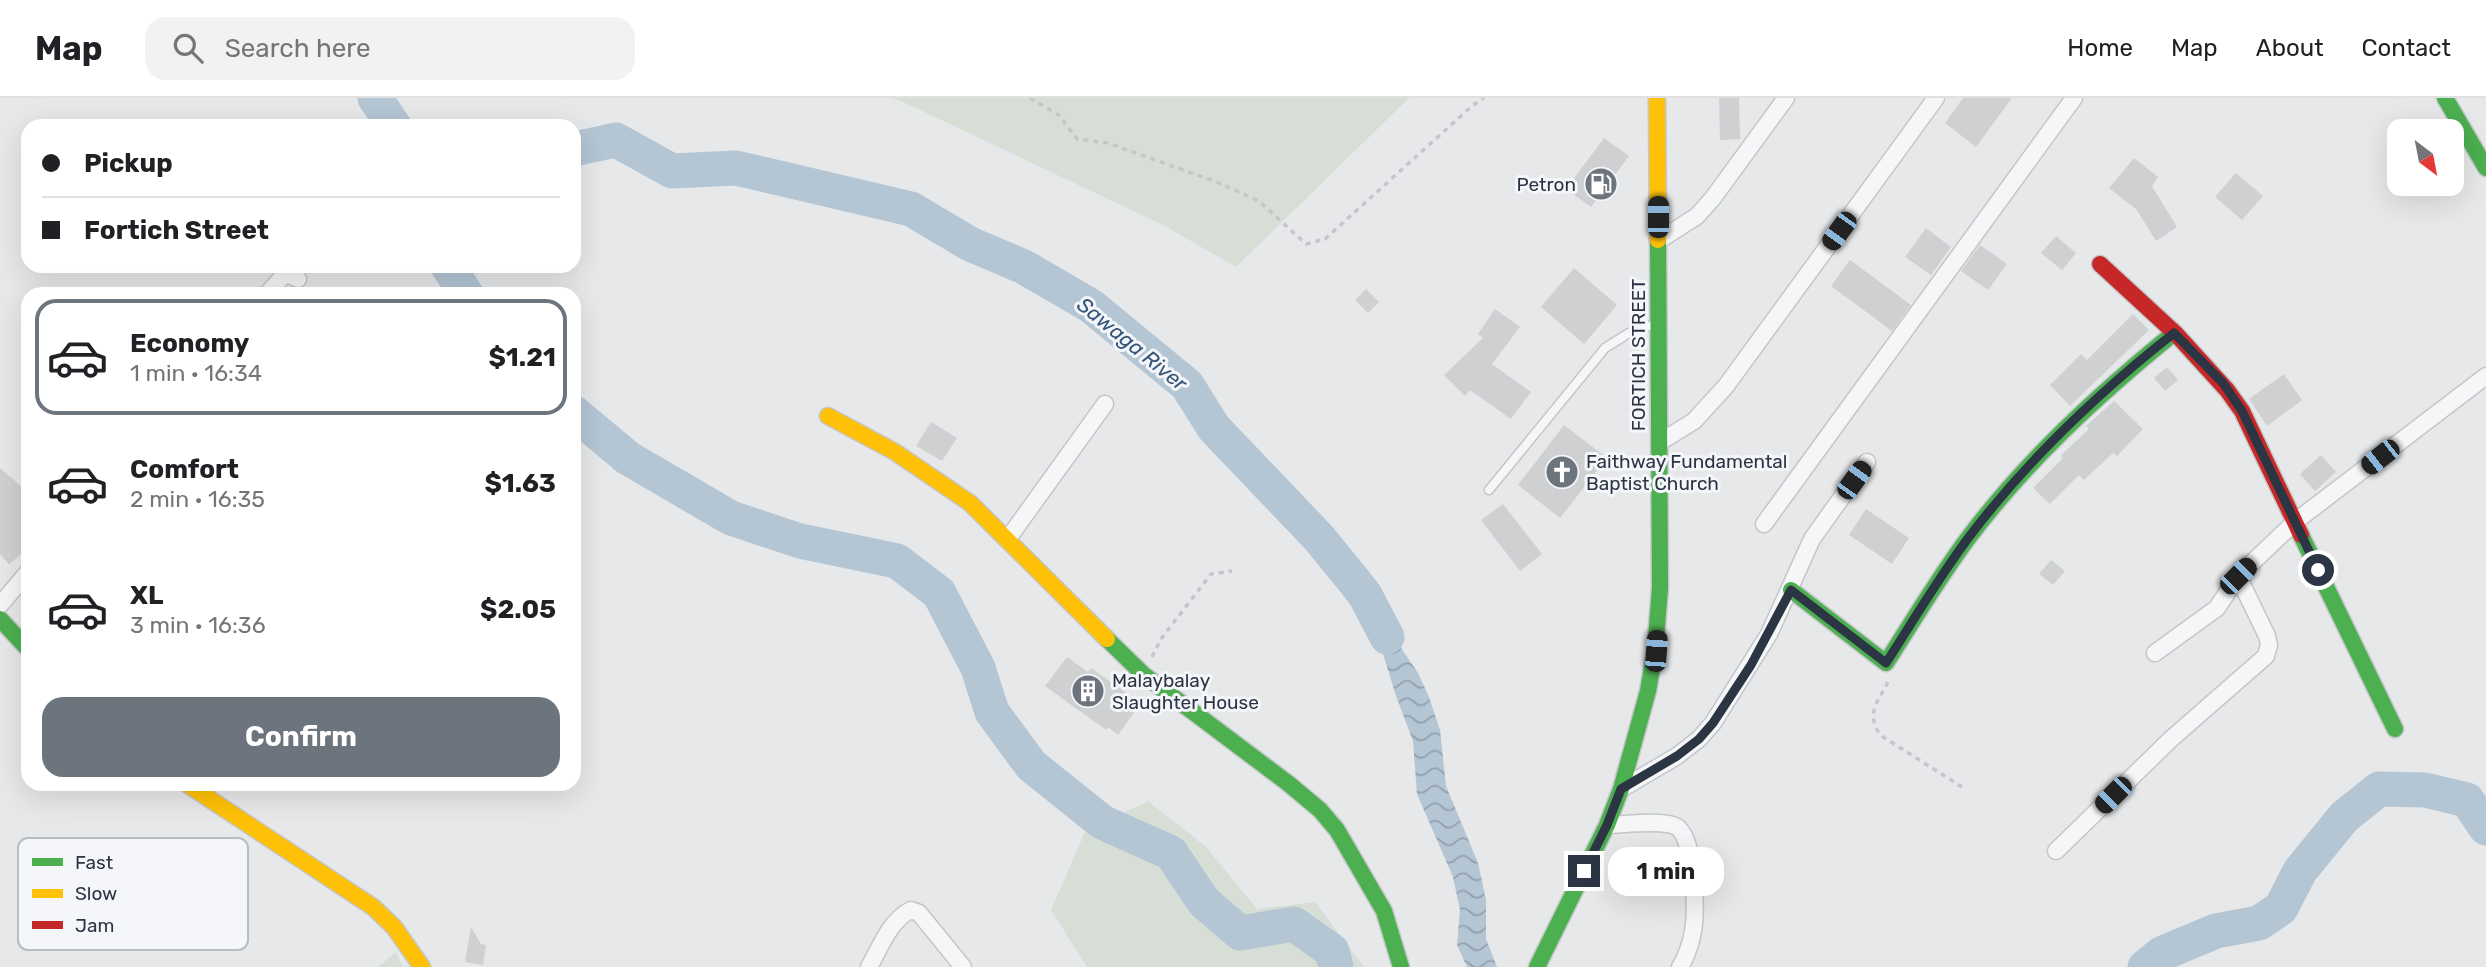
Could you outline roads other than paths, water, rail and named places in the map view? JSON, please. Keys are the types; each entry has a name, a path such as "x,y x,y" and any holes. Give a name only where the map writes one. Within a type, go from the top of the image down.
{"main road":[{"name":"FORTICH STREET","path":"1537,967 1607,825 1621,789 1656,651 1660,588 1657,98"},
{"path":"2445,98 2486,168"},
{"path":"2100,264 2223,383 2242,411 2395,729"},
{"path":"1791,590 1886,663 1967,539 2006,490 2082,411 2128,369 2174,333"},
{"path":"828,416 895,453 970,502 1144,675 1321,810 1348,846 1384,911 1401,967"},
{"path":"0,619 21,642"},
{"path":"198,791 373,907 394,927 422,967"}],"street":[{"path":"1658,241 1697,216 1786,98"},
{"path":"1660,442 1694,421 1726,386 1936,98"},
{"path":"1764,524 2074,98"},
{"path":"273,287 283,276 289,275 298,279"},
{"path":"2155,653 2217,608 2238,576 2296,521 2486,376"},
{"path":"1007,540 1105,404"},
{"path":"1621,789 1677,756 1699,739 1713,723 1751,665 1791,590 1799,563 1812,539 1867,462"},
{"path":"2056,851 2171,739 2266,656 2269,645 2267,636 2238,576"},
{"path":"0,605 21,580"},
{"path":"1607,825 1667,823 1679,828 1685,836 1689,846 1694,894 1693,930 1680,967"},
{"path":"869,967 890,931 901,917 911,910 919,913 963,967"}],"lane":[{"path":"1489,490 1605,348 1629,333 1659,323"}],"water":[{"path":"1365,595 1418,673 1429,697 1440,730 1446,786 1478,863 1486,900 1486,939 1497,967 1467,967 1457,945 1460,910 1453,877 1417,794 1413,741"}],"waterway":[{"name":"Sawaga River","path":"375,98 389,119"},
{"name":"Sawaga River","path":"581,148 616,140 672,171 736,168 911,209 970,244 1024,267 1091,306 1187,385 1214,428 1319,538 1354,581 1365,595 1387,637"},
{"path":"452,273 462,287"},
{"path":"581,419 628,458 731,518 800,541 897,561 939,593 978,668 992,712 1031,765 1102,822 1171,853 1204,902 1240,933 1294,924 1332,951 1336,967"},
{"path":"2145,967 2161,954 2216,931 2259,923 2281,908 2300,871 2344,817 2379,789 2425,790 2467,800 2486,828"}],"place":[{"name":"Petron","path":"1601,184"},
{"name":"Faithway Fundamental Baptist Church","path":"1562,472"},
{"name":"Malaybalay Slaughter House","path":"1088,691"}]}
